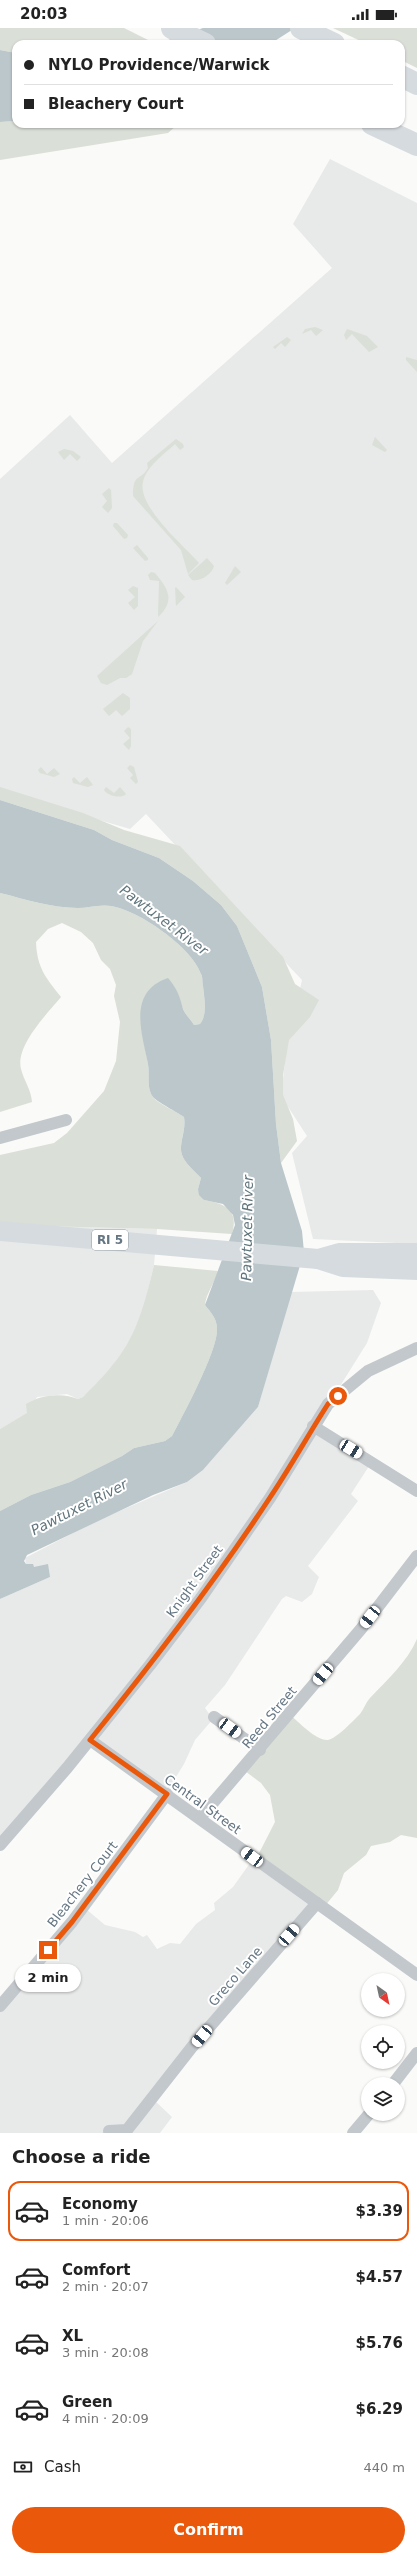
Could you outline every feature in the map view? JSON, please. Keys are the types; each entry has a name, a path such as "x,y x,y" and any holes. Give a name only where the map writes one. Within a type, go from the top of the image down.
{"highway":[{"path":"172,28 197,40"},
{"path":"300,28 325,40"},
{"path":"405,78 417,84"},
{"path":"381,128 417,145"}],"main road":[{"name":"RI 5","path":"0,1231 309,1259 343,1267 417,1270"},
{"name":"RI 5","path":"309,1259 338,1253 417,1252"}],"street":[{"path":"0,1138 66,1120"},
{"name":"Knight Street","path":"0,1845 90,1740 150,1665 200,1598 270,1498 313,1426 328,1404 368,1371 417,1348"},
{"path":"313,1426 417,1491"},
{"name":"Reed Street","path":"200,1818 260,1750 361,1629 417,1556"},
{"path":"214,1717 260,1750"},
{"name":"Central Street","path":"90,1740 417,1975"},
{"name":"Bleachery Court","path":"0,2006 72,1922 167,1794"},
{"name":"Greco Lane","path":"109,2131 127,2130 197,2042 317,1903"},
{"path":"398,2077 417,2053"},
{"path":"353,2133 363,2121"}],"shaded area":[{"path":"0,28 124,28 148,40 12,40 12,52 0,50"},
{"path":"333,28 417,28 417,68 405,62 405,40 358,40"},
{"path":"12,121 12,128 174,128 168,133 0,160 0,122"},
{"path":"330,159 417,203 417,1244 313,1239 292,1153 307,1136 281,1096 287,1045 302,980 146,814 130,829 0,791 0,479 70,415 112,463 332,268 293,224"},
{"path":"315,327 323,330 316,336 311,330 302,334 305,329"},
{"path":"347,329 367,336 378,347 369,352 352,334 346,340 344,335"},
{"path":"287,337 291,340 285,347 281,343 275,349 273,347"},
{"path":"406,357 417,360 417,372 406,360"},
{"path":"375,437 387,450 385,452 372,445"},
{"path":"176,439 183,444 184,447 180,450 175,444 156,461 145,476 143,482 143,492 147,502 163,525 199,563 188,574 181,550 133,496 134,483 148,468 147,463"},
{"path":"64,449 73,451 81,457 77,461 70,454 64,460 58,452"},
{"path":"109,488 111,490 112,508 108,513 102,507 107,501 102,494"},
{"path":"114,523 117,523 128,535 127,538 124,539 113,526"},
{"path":"137,545 148,560 145,561 133,548"},
{"path":"207,558 214,566 211,572 202,579 192,580 188,575"},
{"path":"235,566 241,572 227,585 225,583"},
{"path":"151,572 155,573 160,579 168,595 167,605 158,617 159,581 150,580 148,575"},
{"path":"133,586 138,588 138,606 134,610 128,603 135,597 128,590"},
{"path":"176,587 185,597 176,606 175,588"},
{"path":"158,621 143,641 132,674 126,678 120,678 107,685 101,683 97,676"},
{"path":"123,693 130,698 130,709 122,716 116,710 109,716 103,709"},
{"path":"128,727 131,729 131,746 129,750 123,744 130,738 124,731"},
{"path":"130,765 134,767 138,782 136,784 130,778 133,775 127,768"},
{"path":"41,767 47,774 54,768 60,774 54,777 40,773 38,770"},
{"path":"74,777 80,783 87,777 93,785 88,787 73,783 72,779"},
{"path":"0,787 83,813 124,830 180,846 283,957 295,984 319,1000 310,1017 289,1040 283,1075 283,1095 293,1119 297,1141 281,1163 276,1124 271,1040 262,987 237,926 221,905 193,881 159,858 112,840 94,830 0,800"},
{"path":"106,787 114,793 120,787 126,794 118,797 111,795 104,790"},
{"path":"0,893 38,903 68,908 111,906 122,909 149,922 163,931 196,963 202,977 205,1001 204,1016 200,1024 194,1025 183,1009 176,989 168,979 156,985 148,993 142,1015 142,1028 149,1068 149,1085 151,1093 155,1099 184,1117 181,1149 183,1157 188,1165 201,1178 198,1189 204,1200 218,1203 232,1213 234,1226 232,1234 157,1229 0,1225 0,1155 54,1143 67,1133 104,1091 116,1061 120,1022 114,996 116,985 110,969 101,960 93,943 81,932 62,923 48,929 36,942 38,959 43,972 61,997 27,1041 20,1060 21,1069 32,1102 0,1112"},
{"path":"0,1225 157,1229 154,1265 143,1311 133,1337 111,1370 83,1397 78,1399 67,1394 37,1397 28,1413 0,1429"},
{"path":"154,1265 218,1271 207,1296 205,1305 216,1322 216,1339 206,1367 172,1436 165,1441 134,1448 122,1456 70,1482 31,1495 0,1511 0,1429 27,1413 26,1404 38,1398 58,1395 78,1399 83,1397 99,1381 123,1352 131,1337 138,1322"},
{"path":"373,1290 381,1303 367,1343 315,1426 371,1463 351,1494 358,1501 308,1566 319,1577 312,1594 302,1602 286,1596 282,1599 225,1685 205,1708 213,1719 195,1740 184,1764 166,1793 91,1741 0,1837 0,1599 50,1577 26,1564 25,1558 94,1522 187,1482 203,1470 258,1407 291,1292"},
{"path":"417,1639 417,1838 401,1835 390,1842 371,1846 366,1855 344,1873 338,1890 324,1907 255,1861 275,1822 270,1795 261,1783 245,1771 290,1715 318,1738 323,1740 331,1739 340,1733 360,1714 369,1700 402,1663"},
{"path":"253,1859 313,1901 153,2099 172,2117 160,2133 0,2133 0,2007 86,1909 105,1925 135,1932 143,1937 147,1935 157,1949 170,1943 180,1944 196,1924 215,1910 214,1903 233,1887"}],"water":[{"path":"203,28 295,28 276,40 168,40"},
{"path":"0,50 12,52 12,121 0,122"},
{"name":"Pawtuxet River","path":"0,800 94,830 112,840 159,858 193,881 221,905 237,926 262,987 271,1040 276,1124 281,1163 302,1231 304,1252 258,1407 203,1470 187,1482 153,1495 27,1555 24,1561 26,1564 33,1564 34,1567 48,1564 50,1577 0,1599 0,1511 31,1495 70,1482 122,1456 134,1448 165,1441 172,1436 206,1367 216,1339 216,1322 205,1305 235,1225 233,1215 223,1204 204,1200 199,1195 198,1189 201,1178 185,1161 181,1149 184,1117 155,1099 151,1093 149,1085 149,1068 141,1027 140,1015 142,1003 147,993 155,984 168,978 178,993 185,1013 194,1025 200,1024 204,1015 205,1000 202,977 196,963 163,931 149,922 122,909 111,906 68,908 38,903 0,893"}],"route":[{"path":"48,1950 72,1922 167,1794 90,1740 150,1665 200,1598 270,1498 313,1426 328,1404 338,1396"}]}
